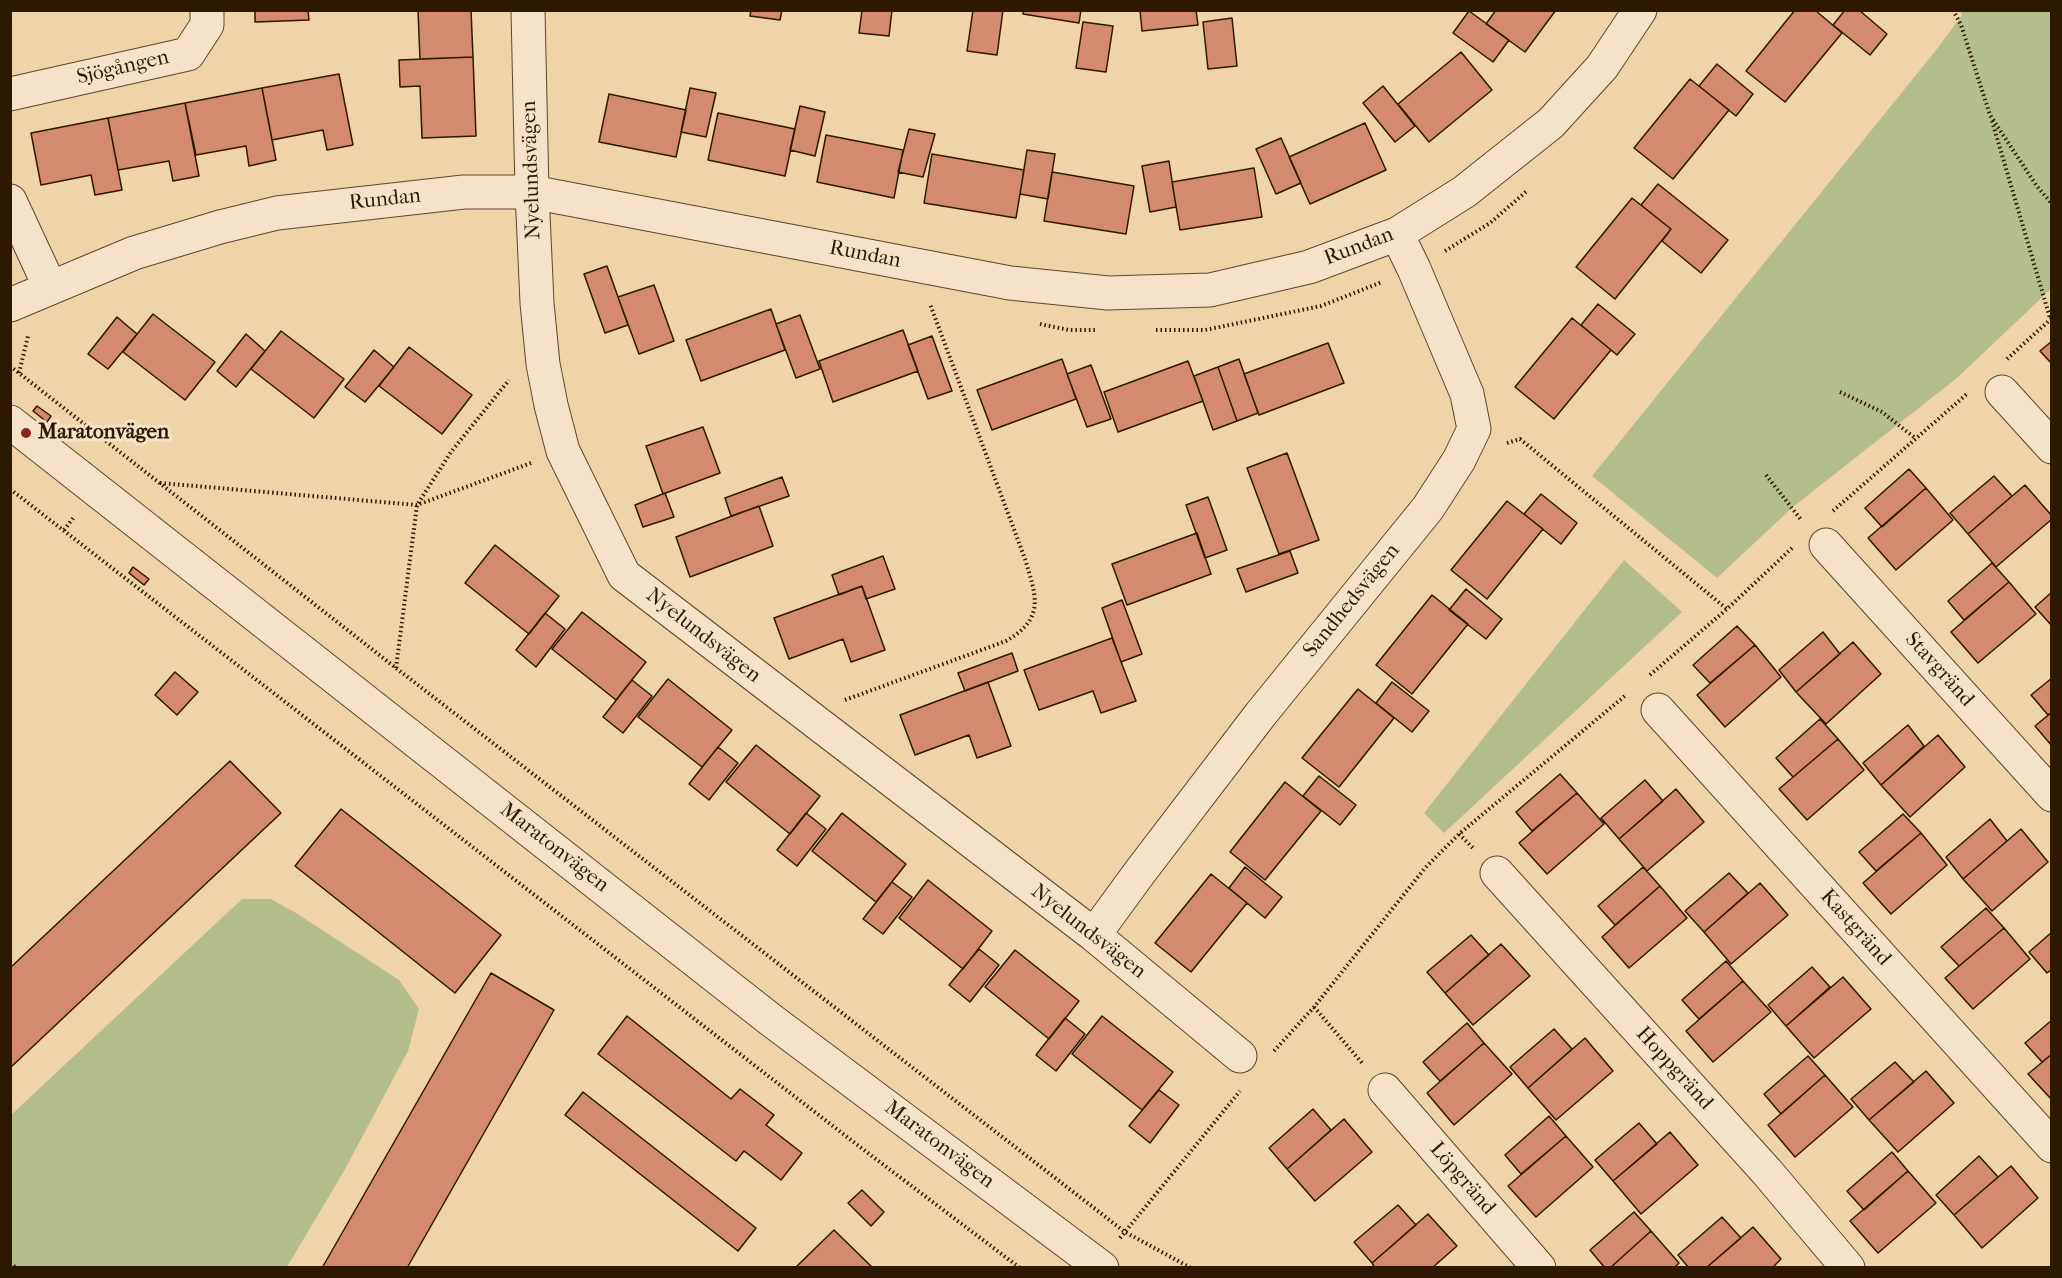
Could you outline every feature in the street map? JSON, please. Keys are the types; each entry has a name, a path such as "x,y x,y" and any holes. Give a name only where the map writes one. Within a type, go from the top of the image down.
{"street":[{"name":"Sjögången","path":"10,94 188,54 207,25 207,10"},
{"name":"Nyelundsvägen","path":"528,10 532,192 537,303 543,364 550,405 563,451 624,575 1094,935 1256,1055"},
{"name":"Rundan","path":"10,305 134,253 220,227 277,213 464,192 532,192 1010,283 1108,293 1210,290 1309,267 1397,234 1464,192 1551,123 1602,67 1640,10"},
{"path":"10,201 50,287"},
{"name":"Sandhedsvägen","path":"1094,935 1260,715 1428,508 1459,460 1474,429 1467,394 1397,234"},
{"path":"2003,377 2052,447"},
{"name":"Maratonvägen","path":"10,422 771,1020 1100,1266"},
{"name":"Stavgränd","path":"1827,530 2052,795"},
{"name":"Kastgränd","path":"1658,710 2052,1146"},
{"name":"Hoppgränd","path":"1497,873 1767,1172 1848,1268"},
{"name":"Löpgränd","path":"1385,1090 1539,1268"}],"path":[{"path":"1953,10 1961,24 1990,114 2051,318 2003,377"},
{"path":"1990,114 2036,185 2052,204"},
{"path":"805,714 1006,641 1022,632 1033,615 1035,593 1024,559 930,304"},
{"path":"396,668 417,505 451,452 519,369 543,364"},
{"path":"10,366 1125,1232 1191,1268"},
{"path":"1840,392 1882,412 1915,438"},
{"path":"1827,530 1915,438 1969,392"},
{"path":"1459,460 1520,439 1727,609"},
{"path":"159,483 417,505 563,451"},
{"path":"1766,475 1803,522"},
{"path":"10,489 860,1147 1020,1268"},
{"path":"1648,677 1794,547"},
{"path":"1256,1055 1314,1007 1425,868 1459,834 1630,692"},
{"path":"1314,1007 1385,1090"},
{"path":"1100,1266 1125,1232 1243,1088"},
{"path":"10,1263 16,1268"}],"green space":[{"path":"1960,11 2051,11 2051,289 1957,378 1794,506 1717,578 1592,476 1937,49 1962,15"},
{"path":"1624,560 1682,612 1444,833 1424,813"},
{"path":"242,899 271,899 296,913 399,980 419,1009 408,1051 344,1171 287,1267 11,1267 11,1115"}],"building":[{"path":"255,10 308,10 309,20 255,22"},
{"path":"418,10 471,10 473,57 420,59"},
{"path":"751,10 782,10 780,20 750,16"},
{"path":"862,10 892,10 889,36 859,33"},
{"path":"973,10 1003,10 997,55 967,51"},
{"path":"1023,10 1081,10 1079,23 1023,14"},
{"path":"1140,10 1196,10 1198,25 1142,31"},
{"path":"1496,10 1556,10 1525,52 1486,24"},
{"path":"1795,10 1815,10 1842,33 1785,102 1746,71"},
{"path":"1845,10 1859,10 1887,34 1870,55 1833,25"},
{"path":"1469,11 1509,40 1493,62 1453,33"},
{"path":"1232,18 1237,66 1208,69 1203,22"},
{"path":"1083,22 1113,26 1106,72 1076,68"},
{"path":"1461,52 1492,90 1429,142 1398,104"},
{"path":"473,57 476,136 422,138 420,86 400,87 399,60"},
{"path":"1717,64 1753,94 1736,116 1699,86"},
{"path":"339,74 353,145 327,150 323,130 272,140 262,88"},
{"path":"1690,79 1729,110 1673,179 1634,148"},
{"path":"1383,86 1415,126 1395,142 1363,103"},
{"path":"262,88 276,160 249,166 246,146 196,155 185,103"},
{"path":"690,88 716,93 706,137 681,132"},
{"path":"609,94 686,110 676,157 599,142"},
{"path":"185,103 199,176 173,181 169,161 118,170 108,118"},
{"path":"800,106 825,112 815,156 790,150"},
{"path":"718,113 795,129 785,176 708,160"},
{"path":"108,118 122,190 95,195 91,175 41,185 31,133"},
{"path":"1365,123 1386,170 1310,204 1289,157"},
{"path":"909,129 935,134 923,177 898,172"},
{"path":"826,135 903,150 894,198 817,182"},
{"path":"1281,138 1301,183 1276,194 1256,149"},
{"path":"1027,150 1055,154 1048,199 1020,194"},
{"path":"932,154 1024,170 1016,218 924,203"},
{"path":"1169,161 1176,207 1150,212 1142,166"},
{"path":"1254,168 1262,217 1180,230 1172,182"},
{"path":"1052,172 1134,186 1126,234 1044,221"},
{"path":"1658,184 1728,240 1701,273 1662,241 1671,229 1641,205"},
{"path":"1632,198 1671,229 1615,299 1576,267"},
{"path":"607,266 628,325 605,333 584,274"},
{"path":"654,285 674,341 639,354 618,297"},
{"path":"1598,304 1635,334 1617,355 1581,325"},
{"path":"771,309 785,350 701,381 686,340"},
{"path":"153,314 215,362 185,400 123,352"},
{"path":"800,315 820,369 796,378 776,324"},
{"path":"117,317 137,334 108,369 88,354"},
{"path":"1572,318 1611,350 1554,419 1515,387"},
{"path":"903,330 918,371 833,402 819,361"},
{"path":"281,331 344,379 314,418 251,369"},
{"path":"246,334 265,351 236,387 217,371"},
{"path":"932,336 952,391 928,399 908,345"},
{"path":"2052,341 2052,364 2040,351"},
{"path":"1328,343 1344,383 1259,415 1244,374"},
{"path":"409,347 472,395 442,434 379,386"},
{"path":"374,350 394,367 365,402 345,387"},
{"path":"1062,359 1076,399 992,430 977,390"},
{"path":"1239,359 1258,413 1237,421 1218,367"},
{"path":"1188,361 1203,401 1118,432 1104,392"},
{"path":"1091,365 1111,419 1087,427 1067,374"},
{"path":"1218,367 1237,421 1213,430 1194,376"},
{"path":"37,406 51,416 47,422 33,411"},
{"path":"703,427 720,473 663,494 646,446"},
{"path":"1287,453 1319,540 1279,554 1247,468"},
{"path":"1909,469 1926,488 1882,527 1865,508"},
{"path":"1994,476 2012,496 1968,534 1950,513"},
{"path":"782,477 789,496 731,516 725,498"},
{"path":"2025,485 2052,516 2052,519 1996,567 1968,534"},
{"path":"1926,488 1953,520 1896,570 1868,538"},
{"path":"665,493 674,517 643,527 635,505"},
{"path":"1541,494 1577,523 1561,544 1524,514"},
{"path":"1208,497 1227,550 1205,558 1186,505"},
{"path":"1507,501 1543,529 1487,599 1451,570"},
{"path":"759,506 773,546 690,577 676,537"},
{"path":"1197,533 1211,574 1127,605 1112,564"},
{"path":"495,545 559,596 529,634 465,583"},
{"path":"1290,551 1298,573 1246,592 1237,569"},
{"path":"883,556 895,589 866,599 862,586 839,595 832,575"},
{"path":"1992,563 2009,582 1964,620 1948,601"},
{"path":"133,567 149,579 144,585 129,573"},
{"path":"2009,582 2036,614 1978,663 1951,632"},
{"path":"862,586 885,650 851,662 843,639 789,659 774,618"},
{"path":"1466,589 1502,619 1486,639 1449,610"},
{"path":"2052,592 2052,626 2035,607"},
{"path":"1432,595 1468,624 1412,694 1376,665"},
{"path":"1122,600 1142,654 1121,662 1102,608"},
{"path":"582,612 646,662 616,700 552,649"},
{"path":"545,613 565,629 536,667 516,650"},
{"path":"1737,626 1755,645 1710,683 1693,665"},
{"path":"1823,632 1840,654 1796,692 1779,670"},
{"path":"1112,638 1136,701 1101,713 1093,691 1039,710 1024,670"},
{"path":"1853,642 1881,674 1826,724 1796,692"},
{"path":"1755,645 1781,677 1725,727 1697,695"},
{"path":"1012,653 1018,671 965,691 958,673"},
{"path":"175,672 198,692 177,715 155,695"},
{"path":"2052,678 2052,712 2048,715 2031,695"},
{"path":"668,679 732,730 702,767 638,717"},
{"path":"632,680 652,696 623,733 603,717"},
{"path":"988,682 1011,746 977,758 969,735 915,755 900,715"},
{"path":"1392,682 1429,711 1412,732 1376,703"},
{"path":"1358,689 1394,718 1339,787 1302,758"},
{"path":"2052,712 2052,746 2035,726"},
{"path":"1820,719 1838,739 1793,777 1776,758"},
{"path":"1908,725 1924,746 1881,785 1863,763"},
{"path":"1938,735 1965,767 1910,817 1881,785"},
{"path":"1838,739 1864,770 1807,820 1779,789"},
{"path":"756,745 820,796 790,834 726,782"},
{"path":"718,747 738,763 709,800 689,784"},
{"path":"230,761 281,813 10,1068 10,968"},
{"path":"1560,774 1577,793 1532,831 1516,812"},
{"path":"1319,776 1356,805 1340,825 1303,796"},
{"path":"1645,780 1663,801 1619,839 1601,818"},
{"path":"1285,782 1321,811 1265,880 1230,852"},
{"path":"1676,789 1704,822 1647,871 1619,839"},
{"path":"1577,793 1604,824 1547,874 1519,843"},
{"path":"341,809 501,935 455,993 295,866"},
{"path":"806,813 826,829 797,866 777,850"},
{"path":"842,813 906,864 876,902 812,851"},
{"path":"1903,814 1921,833 1876,871 1859,852"},
{"path":"1990,819 2007,841 1963,879 1946,857"},
{"path":"2021,829 2048,862 1992,911 1963,879"},
{"path":"1921,833 1947,865 1891,914 1863,883"},
{"path":"1245,867 1282,897 1265,918 1229,888"},
{"path":"1643,867 1660,886 1615,925 1598,906"},
{"path":"1729,873 1748,893 1704,932 1685,911"},
{"path":"1211,874 1247,903 1191,972 1155,943"},
{"path":"928,880 992,931 963,969 899,918"},
{"path":"892,882 912,897 883,934 863,919"},
{"path":"1760,883 1788,915 1731,964 1704,932"},
{"path":"1660,886 1687,918 1629,968 1602,937"},
{"path":"1986,908 2004,928 1959,966 1941,947"},
{"path":"2004,928 2030,959 1973,1009 1945,978"},
{"path":"2052,932 2052,969 2047,973 2029,952"},
{"path":"1471,935 1489,955 1445,993 1427,972"},
{"path":"1501,944 1530,976 1473,1025 1445,993"},
{"path":"979,949 999,965 970,1002 949,985"},
{"path":"1015,950 1079,1001 1049,1039 985,987"},
{"path":"1726,961 1743,981 1699,1019 1682,1000"},
{"path":"1812,967 1830,987 1786,1026 1768,1005"},
{"path":"491,973 554,1010 407,1268 322,1268"},
{"path":"1843,977 1871,1009 1814,1058 1786,1026"},
{"path":"1743,981 1771,1012 1713,1062 1686,1031"},
{"path":"627,1016 731,1099 740,1089 774,1115 766,1125 802,1153 781,1180 744,1151 736,1161 598,1054"},
{"path":"1102,1016 1173,1072 1142,1110 1072,1054"},
{"path":"1065,1018 1085,1034 1056,1071 1036,1055"},
{"path":"2052,1020 2052,1054 2042,1062 2025,1043"},
{"path":"1467,1023 1484,1043 1440,1081 1423,1062"},
{"path":"1554,1029 1572,1049 1528,1088 1510,1067"},
{"path":"1585,1038 1613,1071 1556,1120 1528,1088"},
{"path":"1484,1043 1512,1074 1454,1125 1427,1093"},
{"path":"2052,1054 2052,1100 2028,1074"},
{"path":"1808,1056 1825,1075 1781,1114 1764,1094"},
{"path":"1895,1062 1914,1082 1869,1120 1851,1099"},
{"path":"1926,1071 1954,1103 1898,1152 1869,1120"},
{"path":"1825,1075 1853,1107 1795,1157 1768,1125"},
{"path":"1159,1090 1179,1105 1150,1143 1129,1126"},
{"path":"583,1092 756,1228 738,1251 565,1115"},
{"path":"1313,1109 1331,1130 1287,1169 1269,1148"},
{"path":"1549,1116 1566,1136 1521,1174 1505,1155"},
{"path":"1344,1119 1372,1152 1315,1201 1287,1169"},
{"path":"1639,1123 1657,1144 1613,1181 1595,1160"},
{"path":"1670,1132 1698,1165 1641,1214 1613,1181"},
{"path":"1566,1136 1593,1167 1536,1217 1508,1186"},
{"path":"1892,1152 1908,1171 1864,1210 1847,1191"},
{"path":"1979,1156 1998,1177 1954,1215 1936,1195"},
{"path":"2011,1166 2038,1198 1982,1248 1954,1215"},
{"path":"1908,1171 1936,1203 1878,1253 1850,1221"},
{"path":"862,1190 884,1212 871,1226 848,1203"},
{"path":"1398,1205 1416,1225 1372,1263 1354,1242"},
{"path":"1634,1212 1651,1231 1610,1268 1605,1268 1590,1250"},
{"path":"1428,1214 1457,1246 1432,1268 1375,1268 1372,1263"},
{"path":"1722,1217 1741,1238 1706,1268 1689,1268 1678,1255"},
{"path":"1753,1227 1781,1259 1772,1268 1706,1268"},
{"path":"834,1230 873,1268 795,1268"},
{"path":"1651,1231 1679,1263 1674,1268 1610,1268"}],"place":[{"name":"Maratonvägen","path":"26,433"}]}
